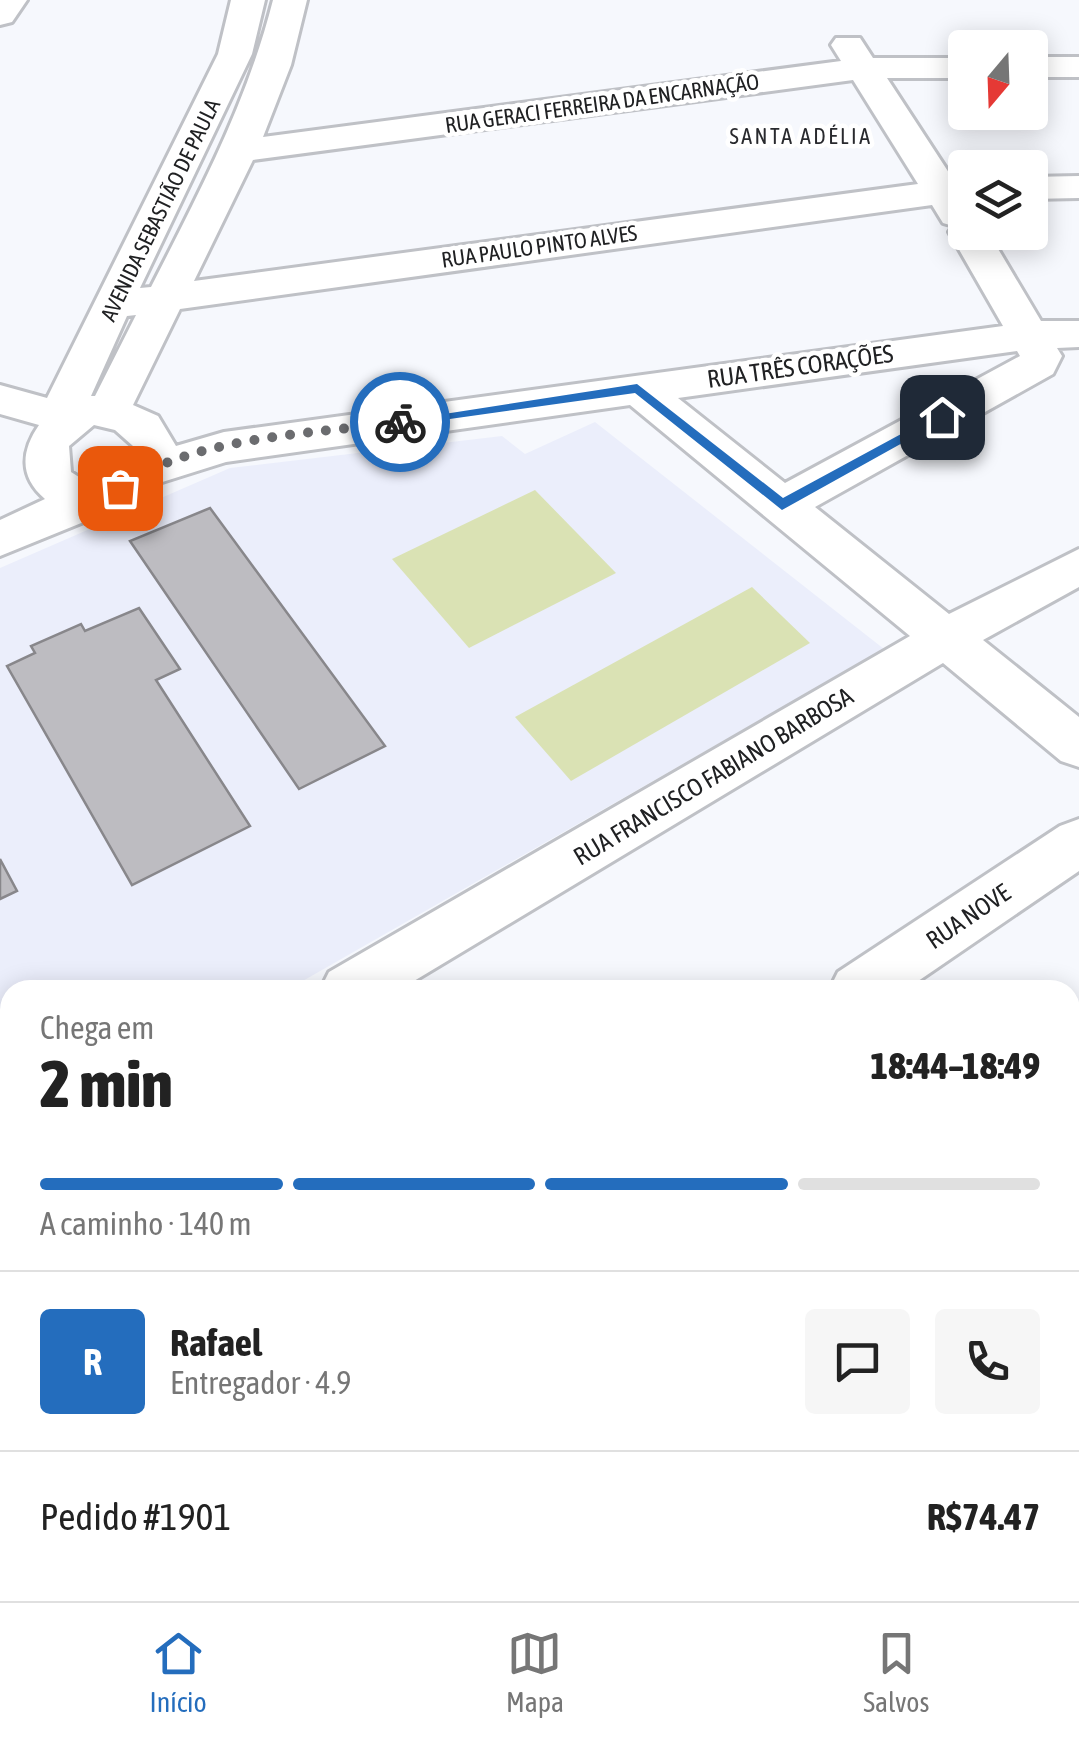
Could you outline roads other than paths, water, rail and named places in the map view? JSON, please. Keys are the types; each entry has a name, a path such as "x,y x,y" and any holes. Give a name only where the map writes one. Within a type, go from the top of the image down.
{"street":[{"path":"0,15 10,0"},
{"name":"AVENIDA SEBASTIÃO DE PAULA","path":"63,416 72,387 235,54 248,0"},
{"name":"AVENIDA SEBASTIÃO DE PAULA","path":"108,410 239,151 274,65 290,0"},
{"path":"842,35 948,182"},
{"path":"1048,67 1079,67"},
{"name":"RUA GERACI FERREIRA DA ENCARNAÇÃO","path":"239,151 864,68 948,68"},
{"path":"1048,188 1079,187"},
{"name":"RUA PAULO PINTO ALVES","path":"113,304 948,190"},
{"path":"782,504 1038,364 1041,356 1032,336 979,250"},
{"name":"RUA TRÊS CORAÇÕES","path":"146,452 224,447 637,388 1032,336 1079,334"},
{"path":"637,388 1079,746"},
{"path":"0,399 63,416 108,410 126,414 146,452 120,488 88,498 0,539"},
{"path":"63,416 28,444 14,474 55,495 88,498"},
{"name":"RUA FRANCISCO FABIANO BARBOSA","path":"382,980 946,638 1079,566"},
{"name":"RUA NOVE","path":"873,980 1079,842"}],"district":[{"name":"SANTA ADÉLIA","path":"801,136"}]}
